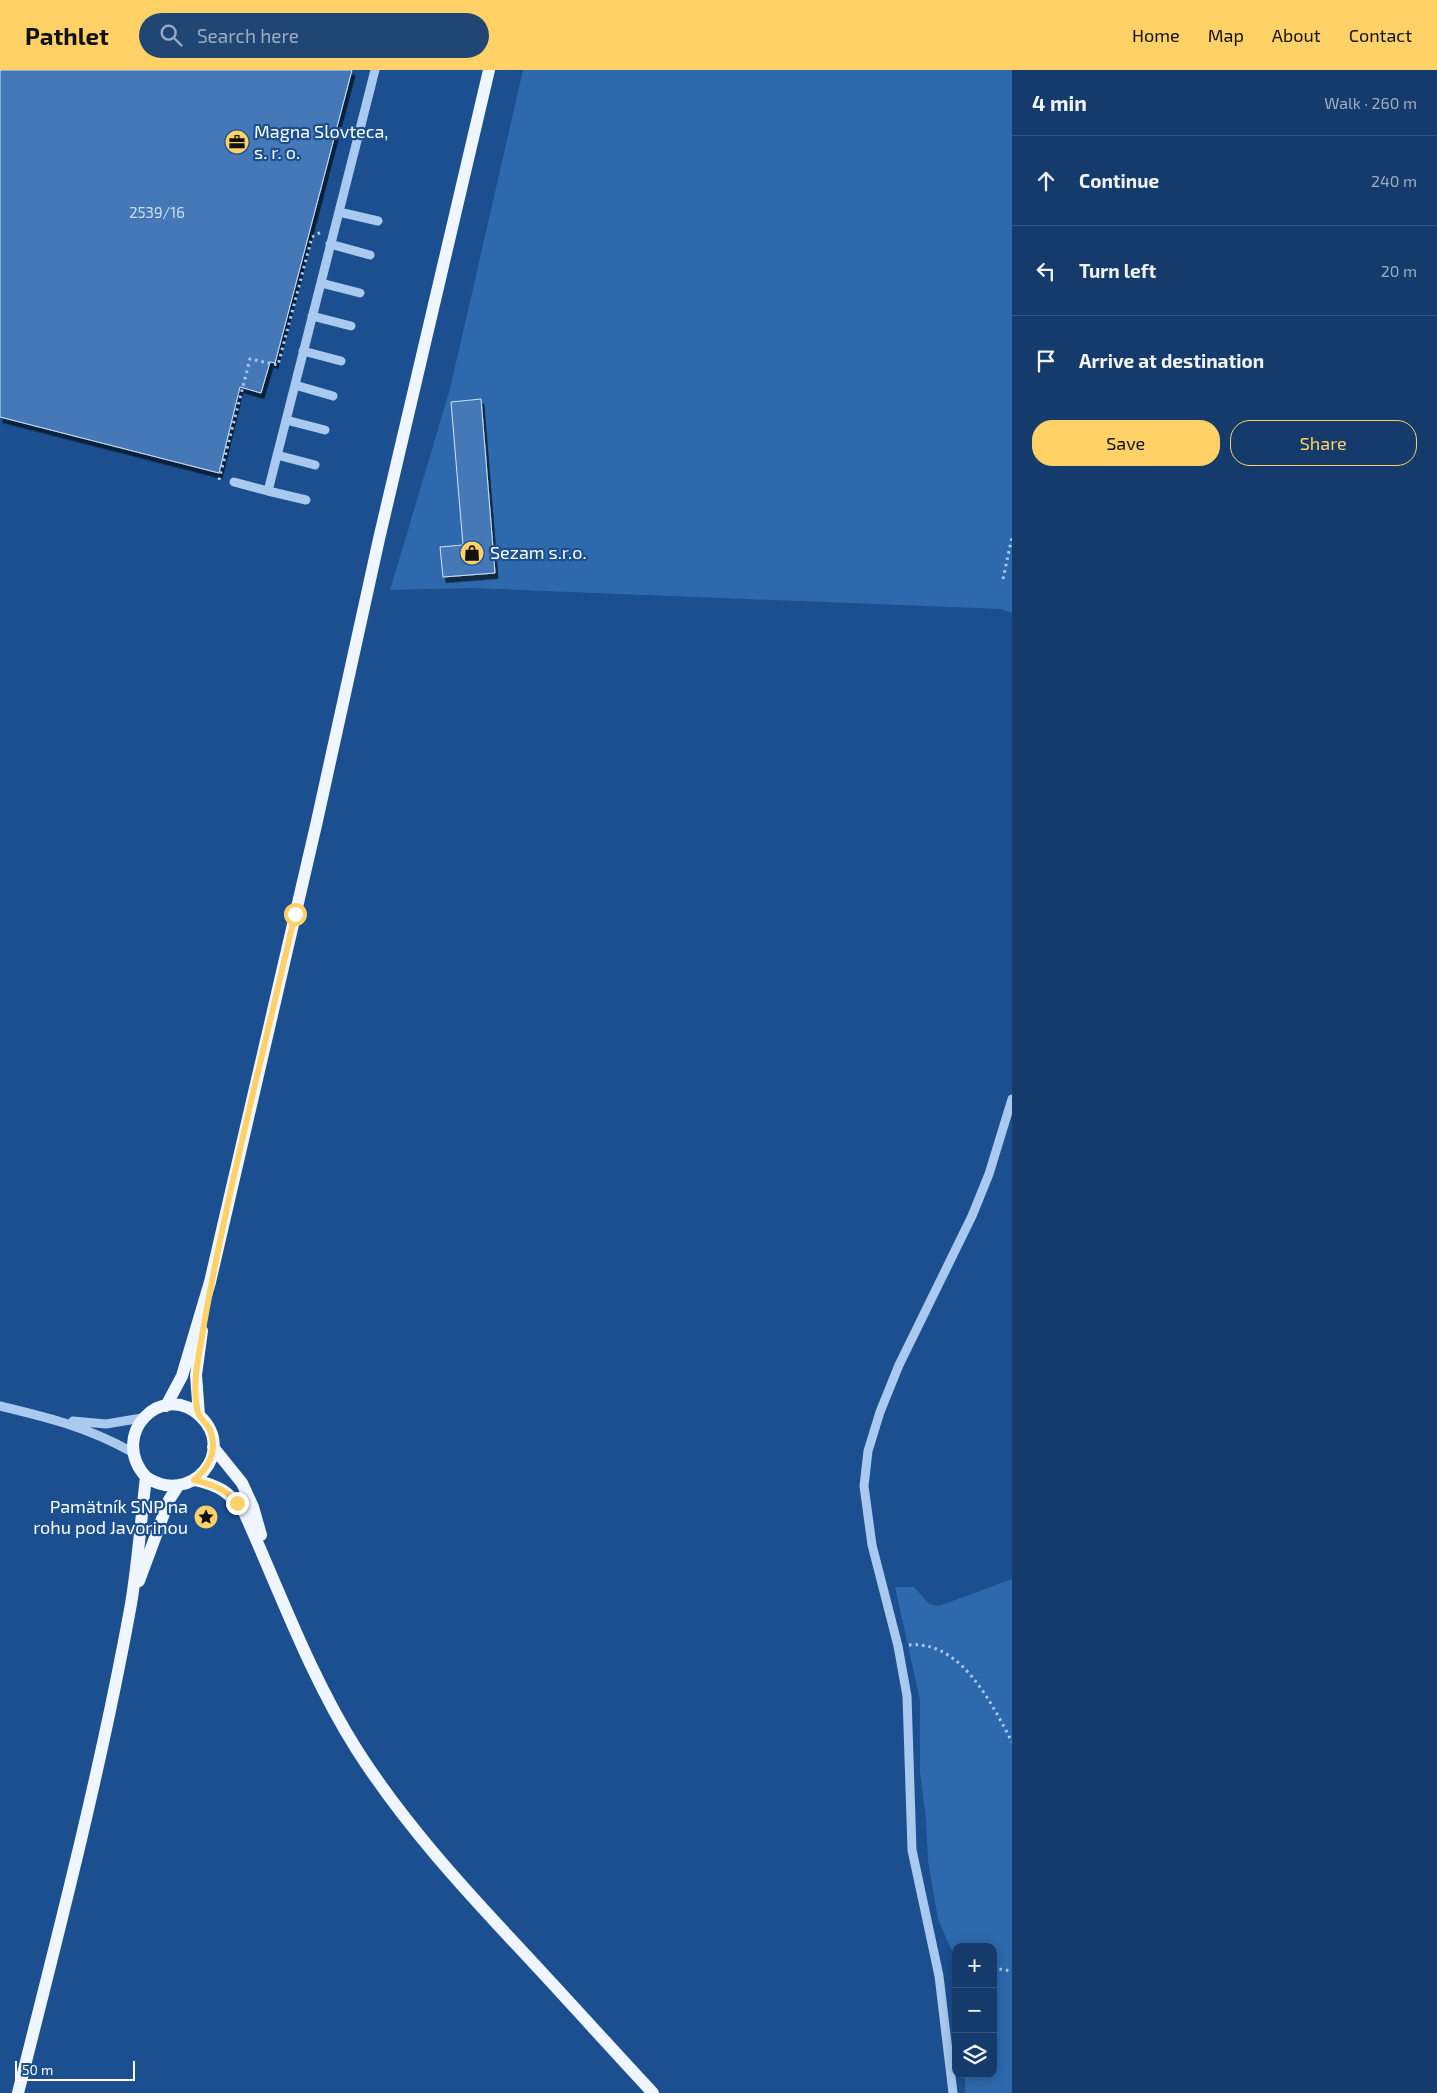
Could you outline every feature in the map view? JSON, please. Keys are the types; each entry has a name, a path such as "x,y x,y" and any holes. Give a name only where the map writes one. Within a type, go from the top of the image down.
{"main road":[{"path":"166,1406 182,1376 210,1282 314,831 378,539 489,70"},
{"path":"199,1415 196,1375 210,1282"},
{"path":"214,1447 211,1460 204,1472 194,1480 178,1486 161,1485 146,1477 140,1470 132,1452 134,1434 142,1418 157,1408 166,1406 189,1409 199,1415 210,1429 214,1447 235,1474 248,1495 275,1581"},
{"path":"18,2093 113,1698 131,1602 146,1477"},
{"path":"194,1480 217,1486 231,1495 244,1512 297,1635 328,1698 357,1749 382,1787 462,1886 653,2093"},
{"path":"131,1602 169,1500 178,1486"}],"street":[{"path":"268,491 375,70"},
{"path":"339,212 378,221"},
{"path":"330,244 370,255"},
{"path":"321,283 360,293"},
{"path":"312,316 350,326"},
{"path":"303,351 341,361"},
{"path":"295,385 333,396"},
{"path":"286,420 325,430"},
{"path":"277,455 315,466"},
{"path":"234,482 306,500"},
{"path":"953,2093 939,1976 912,1850 907,1696 898,1646 868,1522 864,1486 868,1451 880,1412 899,1365 972,1216 990,1174 1012,1099"},
{"path":"0,1406 58,1420 97,1433 132,1452"},
{"path":"58,1420 106,1424 142,1418"}],"path":[{"path":"219,480 250,359 278,366 312,237 326,228"},
{"path":"1003,579 1012,538"},
{"path":"898,1646 915,1644 932,1647 963,1667 980,1684 990,1699 1012,1742"},
{"path":"997,1969 1012,1971"}],"shaded area":[{"path":"523,70 1012,70 1012,613 1001,609 469,588 390,590 450,389"},
{"path":"1012,1579 1012,2093 965,2093 965,2078 997,2078 997,1943 952,1943 952,1951 938,1919 928,1861 926,1819 920,1772 920,1700 895,1587 914,1587 929,1604 939,1606"}],"building":[{"path":"0,70 352,70 275,363 270,362 261,393 240,387 219,473 0,417"},
{"path":"481,399 495,573 443,577 440,547 463,545 451,402"}],"place":[{"name":"Magna Slovteca, s. r. o.","path":"237,142"},
{"name":"Sezam s.r.o.","path":"472,553"},
{"name":"Pamätník SNP na rohu pod Javorinou","path":"206,1517"}],"route":[{"path":"237,1503 231,1495 217,1486 194,1480 204,1472 211,1460 214,1447 210,1429 199,1415 196,1396 196,1375 210,1282 295,914"}]}
